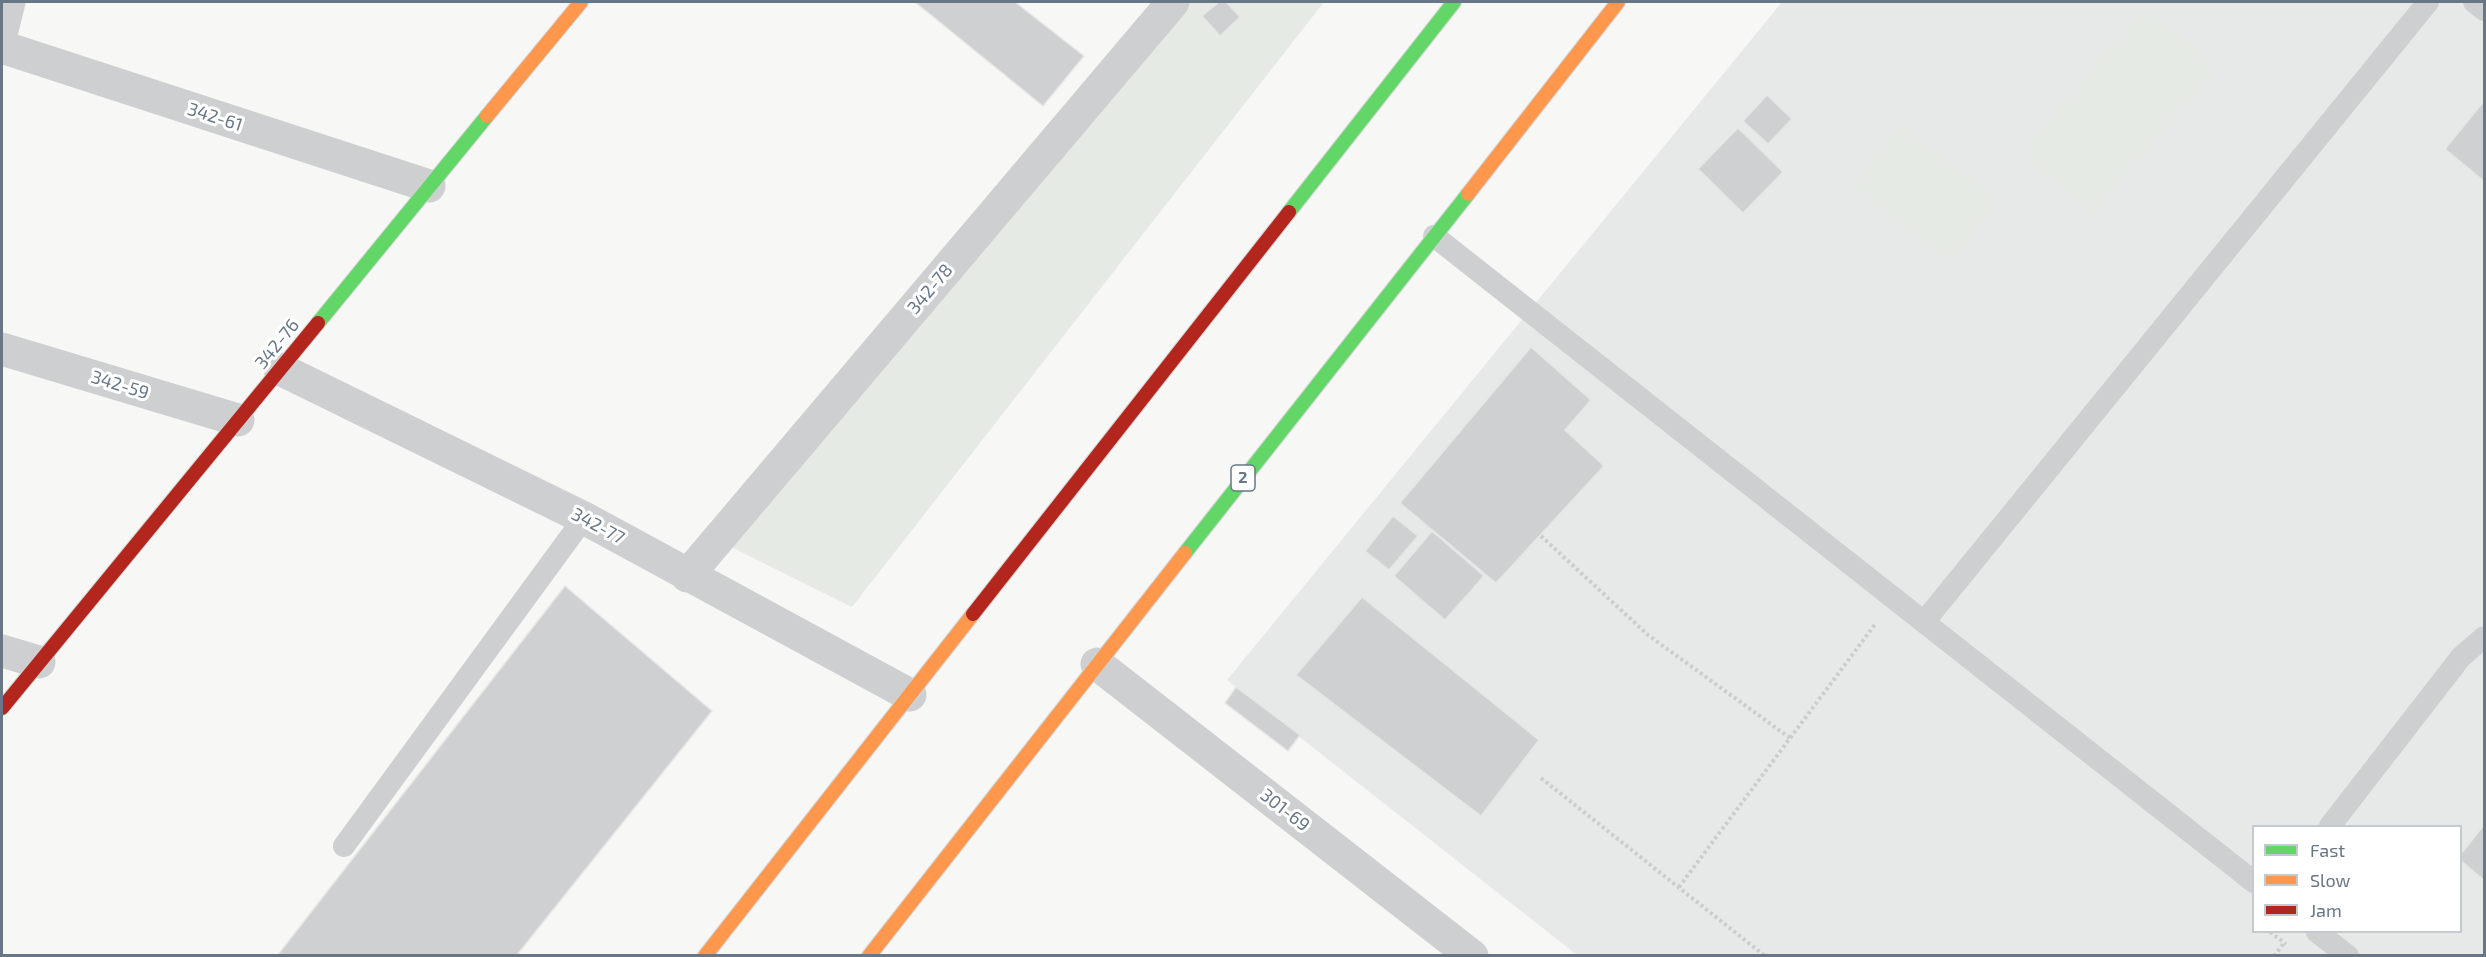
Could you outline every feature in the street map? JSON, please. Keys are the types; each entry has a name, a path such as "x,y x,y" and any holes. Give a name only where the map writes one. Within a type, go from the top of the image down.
{"main road":[{"name":"342-76","path":"2,708 581,2"},
{"path":"705,956 1454,2"},
{"name":"2","path":"869,956 1618,2"}],"street":[{"path":"2,30 9,2"},
{"name":"342-78","path":"687,576 1173,2"},
{"name":"342-61","path":"2,48 429,186"},
{"name":"342-59","path":"2,350 238,420"},
{"name":"342-77","path":"280,369 584,518 687,576 910,695"},
{"path":"2,651 39,662"},
{"name":"301-69","path":"1097,664 1472,956"}],"lane":[{"path":"1924,622 2428,2"},
{"path":"2474,2 2484,10"},
{"path":"1434,236 2252,881"},
{"path":"344,846 584,518"},
{"path":"2331,825 2462,657 2484,637"},
{"path":"2318,933 2348,956"}],"path":[{"path":"1540,536 1648,635 1790,738"},
{"path":"1678,887 1878,621"},
{"path":"1541,778 1765,956"},
{"path":"2274,956 2284,943"}],"shaded area":[{"path":"1179,2 1324,2 852,607 727,545"},
{"path":"1782,2 2484,2 2484,955 1577,955 1227,680"},
{"path":"2145,6 2217,68 2092,215 2020,153"},
{"path":"1899,124 1999,198 1951,262 1852,187"}],"building":[{"path":"915,2 1015,2 1084,56 1043,106"},
{"path":"1219,2 1226,2 1240,17 1220,36 1202,16"},
{"path":"1767,95 1792,119 1768,144 1743,121"},
{"path":"2484,101 2484,181 2445,149"},
{"path":"1738,128 1783,172 1743,213 1698,169"},
{"path":"1531,347 1591,400 1565,430 1604,466 1496,583 1400,503"},
{"path":"1393,516 1418,536 1389,570 1365,551"},
{"path":"1432,531 1484,576 1445,620 1394,576"},
{"path":"565,586 712,711 516,956 277,956"},
{"path":"1362,597 1539,740 1481,816 1296,675"},
{"path":"1236,687 1300,735 1288,751 1225,703"},
{"path":"2484,825 2484,880 2462,862 2462,852"}],"traffic: fast":[{"path":"1289,212 1454,2"},
{"path":"318,323 487,116"},
{"path":"1185,553 1468,194"}],"traffic: slow":[{"path":"487,116 581,2"},
{"path":"1468,194 1618,2"},
{"path":"869,956 1185,553"},
{"path":"705,956 973,614"}],"traffic: jam":[{"path":"973,614 1289,212"},
{"path":"2,708 318,323"}]}
